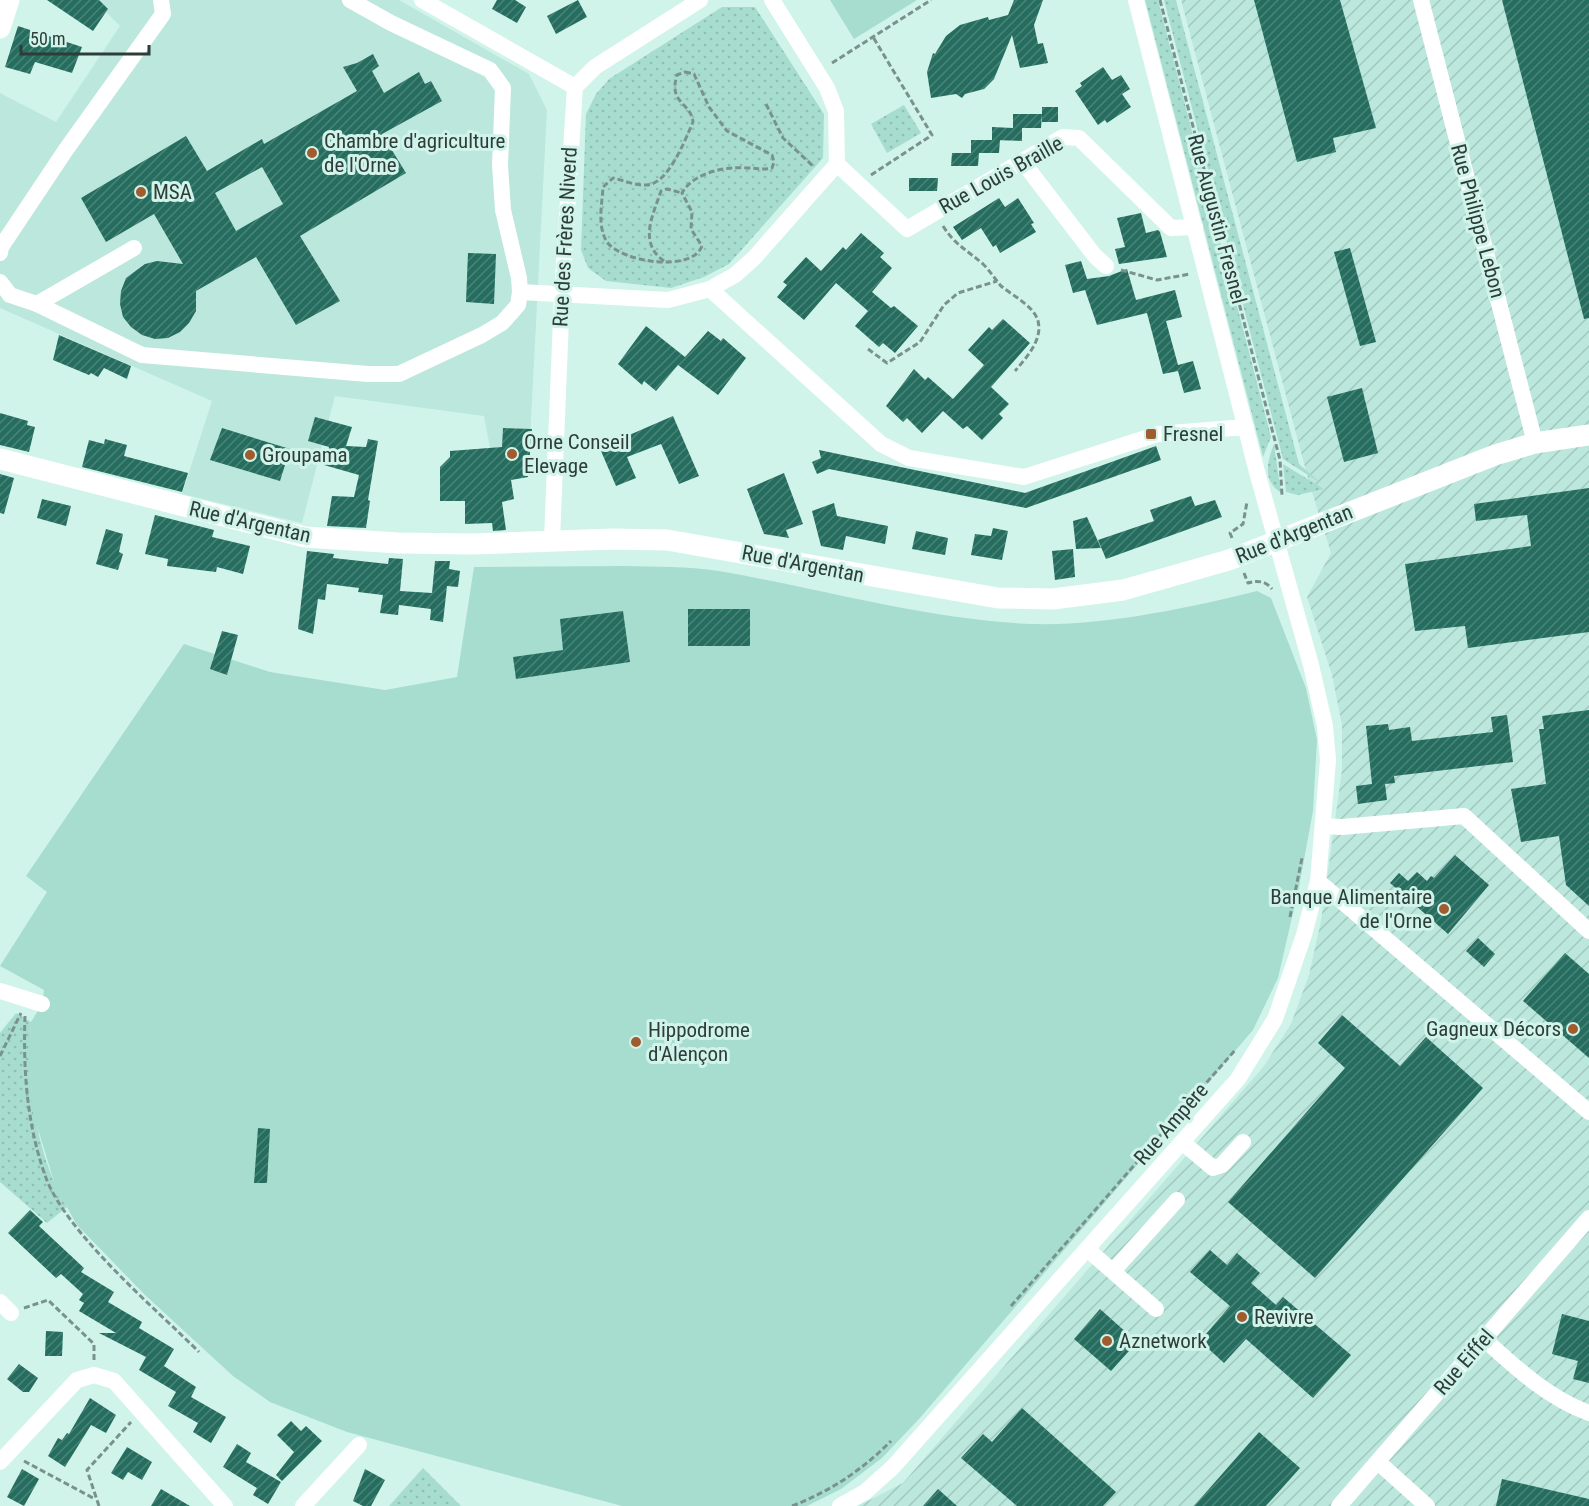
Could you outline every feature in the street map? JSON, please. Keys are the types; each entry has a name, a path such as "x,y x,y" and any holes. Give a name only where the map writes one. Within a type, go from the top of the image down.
{"main road":[{"path":"0,28 9,0"},
{"name":"Rue d'Argentan","path":"0,459 304,537 398,543 472,544 552,540 667,540 998,598 1053,599 1123,590 1229,560 1495,455 1535,443 1589,435"}],"street":[{"path":"0,253 65,151 163,14 161,0"},
{"path":"0,282 10,295 37,304 142,355 388,375 411,370 502,323 518,305 520,292 519,278 503,210 500,165 503,88 490,70 391,23 350,0"},
{"path":"422,0 575,87 595,67 700,0"},
{"path":"520,292 668,300 710,289 735,275 754,258 826,178 837,164 836,111 817,72 772,0"},
{"name":"Rue Augustin Fresnel","path":"1136,0 1246,427 1278,542"},
{"name":"Rue Philippe Lebon","path":"1421,0 1535,443"},
{"name":"Rue des Frères Niverd","path":"552,540 562,294 575,87"},
{"name":"Rue Louis Braille","path":"837,164 907,229 1063,137 1078,138 1171,228 1195,227"},
{"path":"1022,161 1095,256 1106,266"},
{"path":"37,304 134,248"},
{"path":"710,289 882,444 909,458 1024,477 1158,434 1246,427"},
{"name":"Rue Ampère","path":"840,1506 865,1492 893,1467 1238,1079 1275,1019 1304,935 1318,881 1328,760 1324,726 1311,665 1278,542"},
{"path":"1323,826 1342,827 1464,816 1589,931"},
{"path":"1318,881 1589,1112"},
{"path":"0,991 42,1004"},
{"path":"1182,1142 1213,1168 1221,1166 1243,1142"},
{"path":"1113,1271 1177,1200"},
{"name":"Rue Eiffel","path":"1339,1506 1589,1218"},
{"path":"1087,1248 1156,1309"},
{"path":"1484,1339 1527,1378 1569,1406 1589,1413"},
{"path":"5,1457 77,1380 94,1375 114,1381 225,1506"},
{"path":"303,1506 359,1445"},
{"path":"1377,1461 1427,1506"}],"path":[{"path":"817,72 931,0"},
{"name":"Rue Augustin Fresnel","path":"1160,0 1274,438"},
{"path":"858,184 932,135 873,37"},
{"path":"665,262 651,246 648,228 661,191 667,189 682,194 692,213 691,229 702,246 699,253 693,257 677,262 665,262 623,255 607,242 601,228 603,188 613,178 645,186 655,184 666,174 693,122 692,116 677,99 673,88 677,75 685,72 694,74 709,107 727,131 772,156 774,162 772,168 765,170 745,167 701,175 693,179 682,194"},
{"path":"766,104 783,138 826,178"},
{"path":"935,212 953,242 983,265 997,281 1032,310 1038,321 1039,333 1033,349 1015,371"},
{"path":"1106,266 1157,280 1206,270"},
{"path":"868,349 887,363 920,342 944,305 958,293 997,281"},
{"path":"1288,922 1304,847"},
{"path":"0,1056 25,1005 24,1051 29,1109 47,1179 70,1217 111,1265 199,1352"},
{"name":"Rue Ampère","path":"1009,1309 1237,1048"},
{"path":"6,1308 48,1300 94,1344 94,1375"},
{"path":"99,1506 87,1470 141,1412"},
{"path":"792,1506 821,1495 846,1479 872,1461 897,1436"},
{"path":"5,1457 97,1500"}],"shaded area":[{"path":"94,0 399,0 529,74 547,110 528,477 496,479 484,416 335,396 302,523 182,494 212,401 0,308 0,93 56,122 120,26"},
{"path":"1181,0 1589,0 1589,1506 858,1506 903,1483 1264,1066 1291,1024 1309,975 1321,921 1342,770 1342,725 1332,675 1307,597 1331,553 1309,482"}],"green space":[{"path":"830,0 917,0 854,39"},
{"path":"1145,0 1158,0 1271,437 1263,457"},
{"path":"1164,0 1176,0 1299,464 1322,484 1283,459"},
{"path":"722,7 755,7 824,114 823,158 729,264 704,277 671,288 606,281 588,268 581,250 586,114 596,94 609,79"},
{"path":"904,105 921,133 887,153 871,124"},
{"path":"1274,444 1281,493 1271,482 1268,470 1269,457"},
{"path":"1283,464 1324,489 1298,495 1286,492"},
{"name":"Hippodrome d'Alençon","path":"474,567 683,567 719,571 954,617 1033,624 1088,622 1146,615 1257,591 1271,598 1306,688 1317,740 1313,811 1299,887 1278,978 1253,1030 919,1419 882,1458 841,1489 807,1506 622,1506 347,1432 270,1402 233,1376 145,1295 77,1225 56,1188 33,1113 29,1054 31,1022 42,1004 44,990 0,966 47,892 26,876 184,644 270,672 385,690 457,677"},
{"path":"16,1013 31,1022 30,1070 40,1141 56,1186 67,1207 47,1223 0,1182 0,1033"},
{"path":"423,1468 461,1506 389,1506"}],"building":[{"path":"47,0 99,0 108,9 93,31"},
{"path":"497,0 515,0 526,7 517,23 492,9"},
{"path":"578,0 587,17 556,34 547,16"},
{"path":"1014,0 1043,0 1034,25 1038,44 1043,43 1048,63 1020,68 1012,35 994,79 984,89 965,94 962,98 956,94 931,98 927,72 933,53 935,54 946,36 960,25 988,17 989,20 1008,15"},
{"path":"1254,0 1340,0 1376,128 1333,138 1336,152 1297,162"},
{"path":"1502,0 1589,0 1589,318 1584,319"},
{"path":"18,26 82,47 72,73 35,62 30,74 5,67"},
{"path":"373,54 379,66 372,71 384,93 419,72 425,84 431,81 442,101 382,134 406,173 300,236 340,301 296,325 256,257 196,291 196,311 180,332 168,338 155,339 142,335 131,327 123,317 120,304 121,291 126,278 145,264 157,261 183,264 154,214 106,242 81,198 186,136 207,171 262,139 264,144 357,91 343,67 357,63","holes":["262,167 283,204 236,231 215,193"]},
{"path":"1103,67 1112,80 1121,75 1130,89 1122,94 1131,107 1107,123 1105,120 1098,125 1075,91 1082,86 1080,83"},
{"path":"1042,107 1058,107 1058,122 1042,122"},
{"path":"1013,114 1042,114 1041,128 1022,128 1022,141 992,140 992,127 1013,128"},
{"path":"971,140 1000,140 999,153 979,153 978,166 951,166 952,153 971,153"},
{"path":"909,178 938,178 937,191 909,191"},
{"path":"999,198 1005,207 1018,198 1034,223 1031,224 1036,232 1000,253 996,245 993,247 981,228 962,240 953,227"},
{"path":"1141,213 1146,233 1158,230 1160,232 1167,257 1119,264 1115,249 1125,247 1117,218"},
{"path":"861,233 884,253 880,257 892,268 872,292 891,308 894,306 918,326 895,353 883,343 879,347 855,326 868,311 836,283 804,320 777,297 787,285 783,282 806,257 821,271 843,247 846,250"},
{"path":"1350,248 1376,342 1360,346 1334,252"},
{"path":"468,253 496,254 494,304 466,302"},
{"path":"1081,261 1087,279 1109,276 1127,269 1136,300 1175,290 1182,317 1166,321 1178,365 1193,361 1201,389 1184,393 1178,371 1163,374 1147,313 1097,325 1085,290 1073,293 1065,265"},
{"path":"1003,319 1030,343 991,387 1009,404 999,414 1003,418 982,440 967,426 963,429 943,411 922,433 907,418 903,422 886,406 914,369 925,380 928,377 953,399 984,365 968,350 989,327 992,330"},
{"path":"646,326 685,357 708,331 721,341 723,338 746,358 718,395 678,365 656,391 644,381 642,385 618,364"},
{"path":"59,335 131,366 127,379 104,368 98,377 91,373 89,375 53,360"},
{"path":"1362,388 1378,453 1344,462 1327,397"},
{"path":"0,413 28,421 27,425 35,427 29,452 0,445"},
{"path":"673,416 699,476 679,484 661,444 627,457 636,478 616,486 598,444 619,436 620,439"},
{"path":"315,417 352,427 346,446 366,447 368,439 378,441 368,500 370,501 366,528 327,526 332,496 354,497 359,475 324,465 329,447 308,441"},
{"path":"222,428 290,449 280,481 210,460"},
{"path":"503,428 532,429 528,477 511,480 514,499 502,502 506,530 493,531 492,523 465,524 465,501 440,501 440,467 450,457 450,451 502,447"},
{"path":"105,439 127,445 124,456 188,473 182,492 82,467 89,440 104,444"},
{"path":"1156,446 1161,460 1026,508 829,469 817,474 812,462 821,458 819,450 1025,493"},
{"path":"784,473 803,524 786,530 789,538 764,534 747,489"},
{"path":"0,474 14,478 4,514 0,513"},
{"path":"1589,488 1589,632 1468,648 1465,626 1415,631 1405,564 1531,546 1527,515 1476,521 1474,504"},
{"path":"1191,496 1195,506 1215,500 1222,517 1106,559 1098,540 1154,521 1150,510"},
{"path":"42,499 71,506 66,526 37,518"},
{"path":"834,503 837,516 888,526 885,544 846,536 843,550 821,546 812,511"},
{"path":"155,515 214,530 212,537 250,546 243,574 217,567 216,572 167,566 168,559 145,554"},
{"path":"1087,517 1101,548 1076,549 1073,521"},
{"path":"993,528 1008,531 1002,560 971,555 975,534 991,536"},
{"path":"106,529 123,534 119,552 123,554 118,570 96,564"},
{"path":"916,531 948,538 945,555 912,549"},
{"path":"1073,549 1075,577 1055,580 1052,551"},
{"path":"307,551 334,554 333,558 388,564 389,558 403,559 400,591 432,593 435,561 450,561 449,569 460,571 458,587 447,586 443,622 430,620 431,609 399,605 398,615 380,613 383,595 358,592 359,588 327,584 325,600 318,599 313,634 298,629"},
{"path":"688,609 750,609 750,646 688,646"},
{"path":"623,611 630,662 516,679 513,657 563,650 560,619"},
{"path":"222,631 238,635 227,675 210,669"},
{"path":"1589,710 1589,906 1566,885 1559,836 1521,842 1511,789 1546,784 1539,729 1544,729 1542,716"},
{"path":"1507,715 1513,762 1394,776 1395,783 1385,784 1387,800 1358,804 1356,786 1372,784 1366,726 1388,724 1389,730 1410,727 1412,741 1493,732 1491,717"},
{"name":"Banque Alimentaire de l'Orne","path":"1455,855 1489,885 1448,934 1390,883 1399,873 1408,881 1417,872 1427,881 1431,876 1434,878"},
{"path":"1478,938 1495,954 1484,967 1466,951"},
{"name":"Gagneux Décors","path":"1565,953 1589,974 1589,1058 1523,1001"},
{"path":"1342,1015 1400,1066 1426,1037 1483,1088 1315,1278 1228,1202 1345,1068 1318,1043"},
{"path":"258,1128 270,1129 267,1183 254,1183"},
{"path":"30,1210 43,1222 39,1226 84,1268 81,1272 114,1292 108,1302 142,1322 139,1328 174,1349 164,1366 196,1387 191,1397 226,1417 211,1443 193,1432 198,1423 168,1406 176,1392 139,1370 146,1357 99,1333 116,1333 79,1311 84,1303 79,1300 83,1294 61,1274 56,1278 8,1233"},
{"path":"1210,1250 1227,1265 1237,1253 1260,1273 1251,1283 1276,1305 1283,1297 1351,1355 1313,1398 1246,1339 1224,1363 1200,1341 1230,1306 1190,1272"},
{"name":"Aznetwork","path":"1100,1309 1137,1342 1111,1371 1074,1339"},
{"path":"1562,1314 1589,1321 1589,1383 1573,1379 1578,1361 1552,1354"},
{"path":"46,1331 63,1332 62,1356 45,1356"},
{"path":"19,1364 38,1378 29,1392 23,1392 7,1379"},
{"path":"90,1398 116,1415 106,1433 91,1425 65,1467 48,1456 58,1438 62,1440 67,1433 69,1434"},
{"path":"1022,1408 1116,1492 1103,1506 1017,1506 961,1458 983,1434 992,1442"},
{"path":"291,1421 301,1431 306,1426 322,1441 282,1481 276,1475 294,1452 277,1435"},
{"path":"1259,1432 1300,1468 1266,1506 1194,1506"},
{"path":"237,1444 251,1453 246,1462 281,1482 268,1504 253,1495 257,1488 223,1467"},
{"path":"127,1447 152,1462 142,1480 128,1472 123,1480 111,1473"},
{"path":"22,1469 39,1479 24,1506 7,1497"},
{"path":"365,1469 385,1480 371,1506 363,1506 353,1501"},
{"path":"1502,1479 1589,1499 1589,1506 1496,1506"},
{"path":"161,1489 190,1506 151,1506"},
{"path":"938,1489 957,1506 923,1506"}],"place":[{"name":"Chambre d'agriculture de l'Orne","path":"312,153"},
{"name":"MSA","path":"141,192"},
{"name":"Fresnel","path":"1151,434"},
{"name":"Orne Conseil Elevage","path":"512,454"},
{"name":"Groupama","path":"250,455"},
{"name":"Banque Alimentaire de l'Orne","path":"1444,909"},
{"name":"Gagneux Décors","path":"1573,1029"},
{"name":"Hippodrome d'Alençon","path":"636,1042"},
{"name":"Revivre","path":"1242,1317"},
{"name":"Aznetwork","path":"1107,1341"}]}
